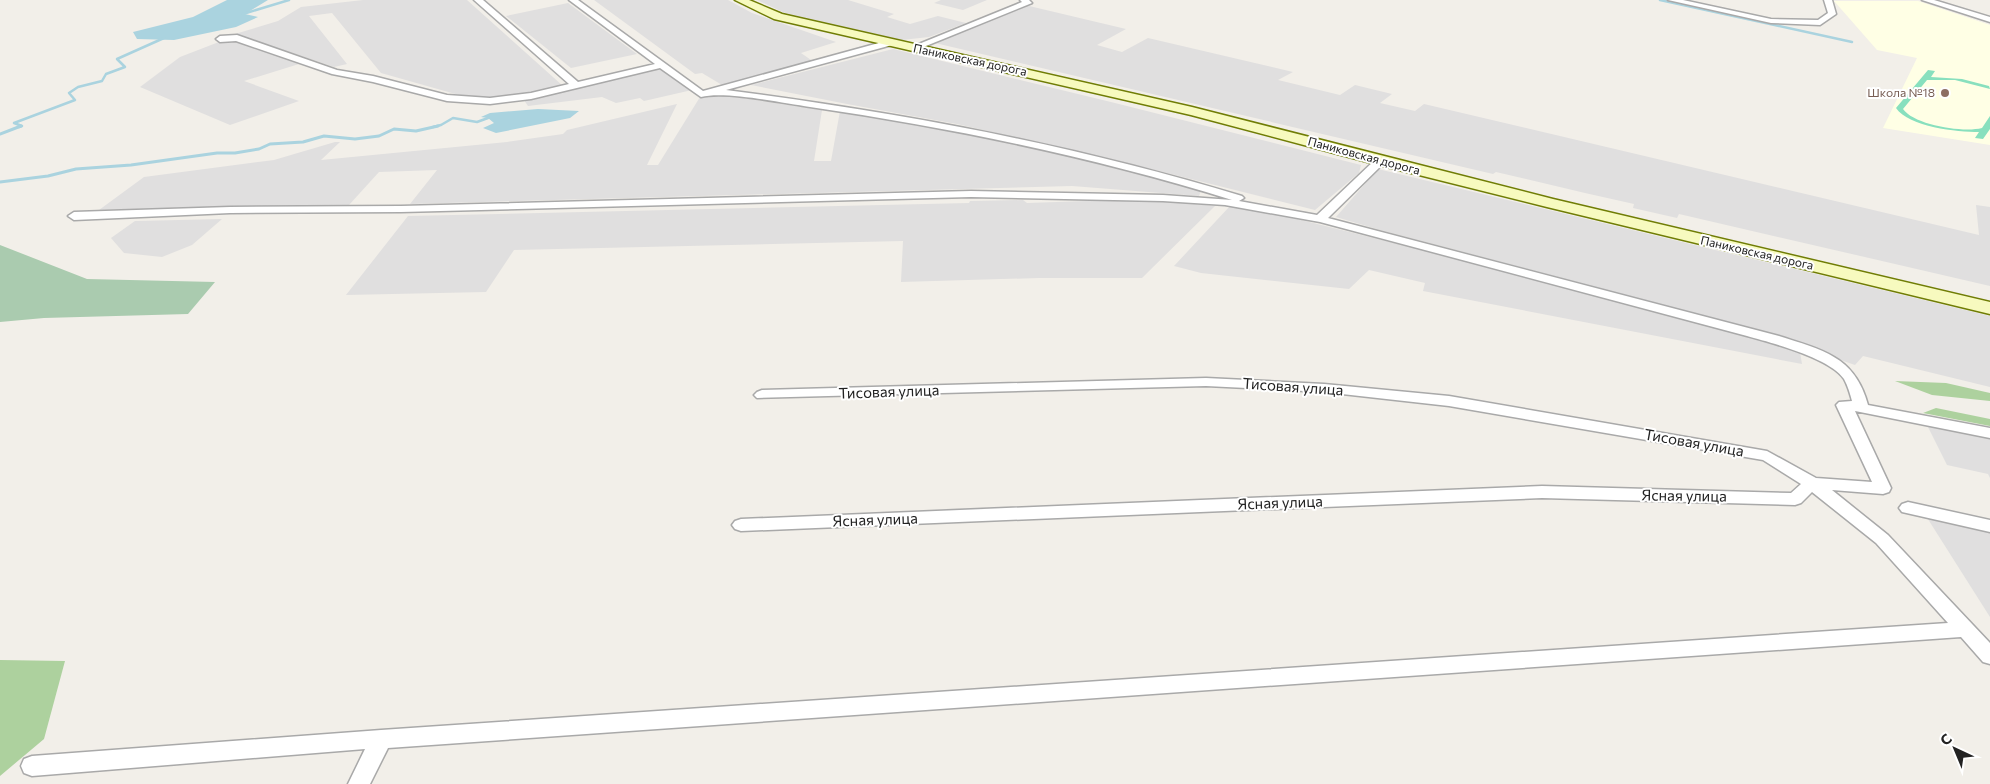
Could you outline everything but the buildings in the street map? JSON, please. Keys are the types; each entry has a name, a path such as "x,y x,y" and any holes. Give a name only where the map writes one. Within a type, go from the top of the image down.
{"street":[{"path":"478,0 576,86"},
{"path":"573,0 702,94 890,43"},
{"name":"Паниковская дорога","path":"740,0 778,18 1017,70 1201,113 1380,161 1553,204 1990,308"},
{"path":"913,48 1028,3 1024,0"},
{"path":"1672,0 1771,21 1820,22 1832,14 1828,0"},
{"path":"1926,0 1990,20"},
{"path":"220,39 237,38 335,72 374,79 447,98 490,101 531,96 662,65"},
{"path":"712,91 830,106 971,129 1195,184 1276,210"},
{"path":"1320,219 1380,161"},
{"path":"74,216 230,210 401,209 971,194 1163,198 1225,202 1320,219 1558,280 1782,342 1827,359 1846,371 1854,385 1861,408"},
{"name":"Тисовая улица","path":"762,396 1206,382 1324,388 1449,401 1767,456 1812,483 1882,540 1990,656"},
{"path":"1812,483 1883,488 1844,405 1990,432"},
{"name":"Ясная улица","path":"741,525 1542,492 1795,499 1812,483"},
{"path":"1908,508 1990,526"},
{"path":"32,766 381,739 1967,630"},
{"path":"358,784 381,739"}],"shaded area":[{"path":"363,0 467,0 563,86 513,97 466,97 381,73 332,13 309,16 347,64 334,67 235,34 278,21 301,7"},
{"path":"594,0 728,0 752,13 836,42 801,53 814,62 722,85 702,73 695,74"},
{"path":"757,0 848,0 894,14 887,17 910,24 938,16 966,23 929,37 902,40 785,13"},
{"path":"941,0 987,0 963,10 934,3"},
{"name":"Школа №18","path":"1834,1 1918,1 1990,25 1990,145 1883,128 1917,58 1877,50"},
{"path":"568,3 637,54 571,68 506,16"},
{"path":"1025,5 1126,29 1097,45 1122,52 1148,38 1293,72 1278,80 1340,95 1355,85 1392,94 1380,103 1415,111 1424,104 1979,235 1976,205 1990,207 1990,286 1679,214 1677,218 1633,208 1634,204 1496,172 1493,174 935,43"},
{"path":"224,40 248,45 299,64 244,81 299,101 230,125 140,87 180,57"},
{"path":"893,49 1361,165 1359,173 1315,210 1119,161 957,124 751,85"},
{"path":"654,69 662,69 692,90 644,101 640,98 616,103 602,97 528,106 524,100"},
{"path":"710,93 822,110 814,161 831,161 840,111 902,120 1057,152 1202,188 1199,196 1072,186 410,204 437,170 379,172 349,205 99,210 144,177 274,160 335,142 340,142 321,160 507,142 563,134 567,130 677,104 647,165 658,165 700,97"},
{"path":"1378,169 1990,316 1990,387 1863,356 1855,365 1782,340 1336,217"},
{"path":"1145,199 1215,206 1142,278 1039,278 901,282 903,241 514,250 486,292 346,295 408,216 969,203 970,201 1023,200 1027,203"},
{"path":"1230,206 1257,209 1551,282 1777,344 1800,352 1802,364 1423,291 1425,283 1369,270 1349,289 1201,273 1174,266"},
{"path":"222,219 192,245 162,257 124,253 111,238 135,221"},
{"path":"0,245 87,279 215,282 188,314 44,318 0,322"},
{"path":"1926,423 1990,436 1990,478 1988,474 1947,465"},
{"path":"1926,516 1990,529 1990,617 1964,576"}],"green space":[{"path":"1928,70 1935,71 1931,77 1962,79 1989,86 1990,89 1955,80 1927,80 1903,109 1909,115 1928,123 1963,129 1982,128 1990,116 1990,129 1983,139 1975,138 1979,132 1959,131 1922,124 1911,120 1896,108"},
{"path":"1895,381 1946,383 1990,393 1990,401 1932,395"},
{"path":"1936,408 1990,419 1990,426 1923,413"},
{"path":"0,660 65,661 44,739 0,776"}],"water":[{"path":"227,0 268,0 245,14 258,17 236,27 174,40 137,39 133,32 193,17"},
{"path":"538,109 579,111 570,118 496,133 483,128 494,123 488,118 481,117 490,113"}],"waterway":[{"path":"243,14 289,0"},
{"path":"1660,0 1852,42"},
{"path":"19,127 22,126 14,123 75,100 69,93 78,87 102,81 106,74 125,67 117,59 164,38"},
{"path":"433,127 453,118 477,122 488,118"},
{"path":"0,134 21,126"},
{"path":"0,182 48,176 76,169 131,165 217,153 235,153 259,149 270,144 303,142 324,136 355,139 379,136 394,129 416,131 438,126"}],"place":[{"name":"Школа №18","path":"1945,93"}]}
